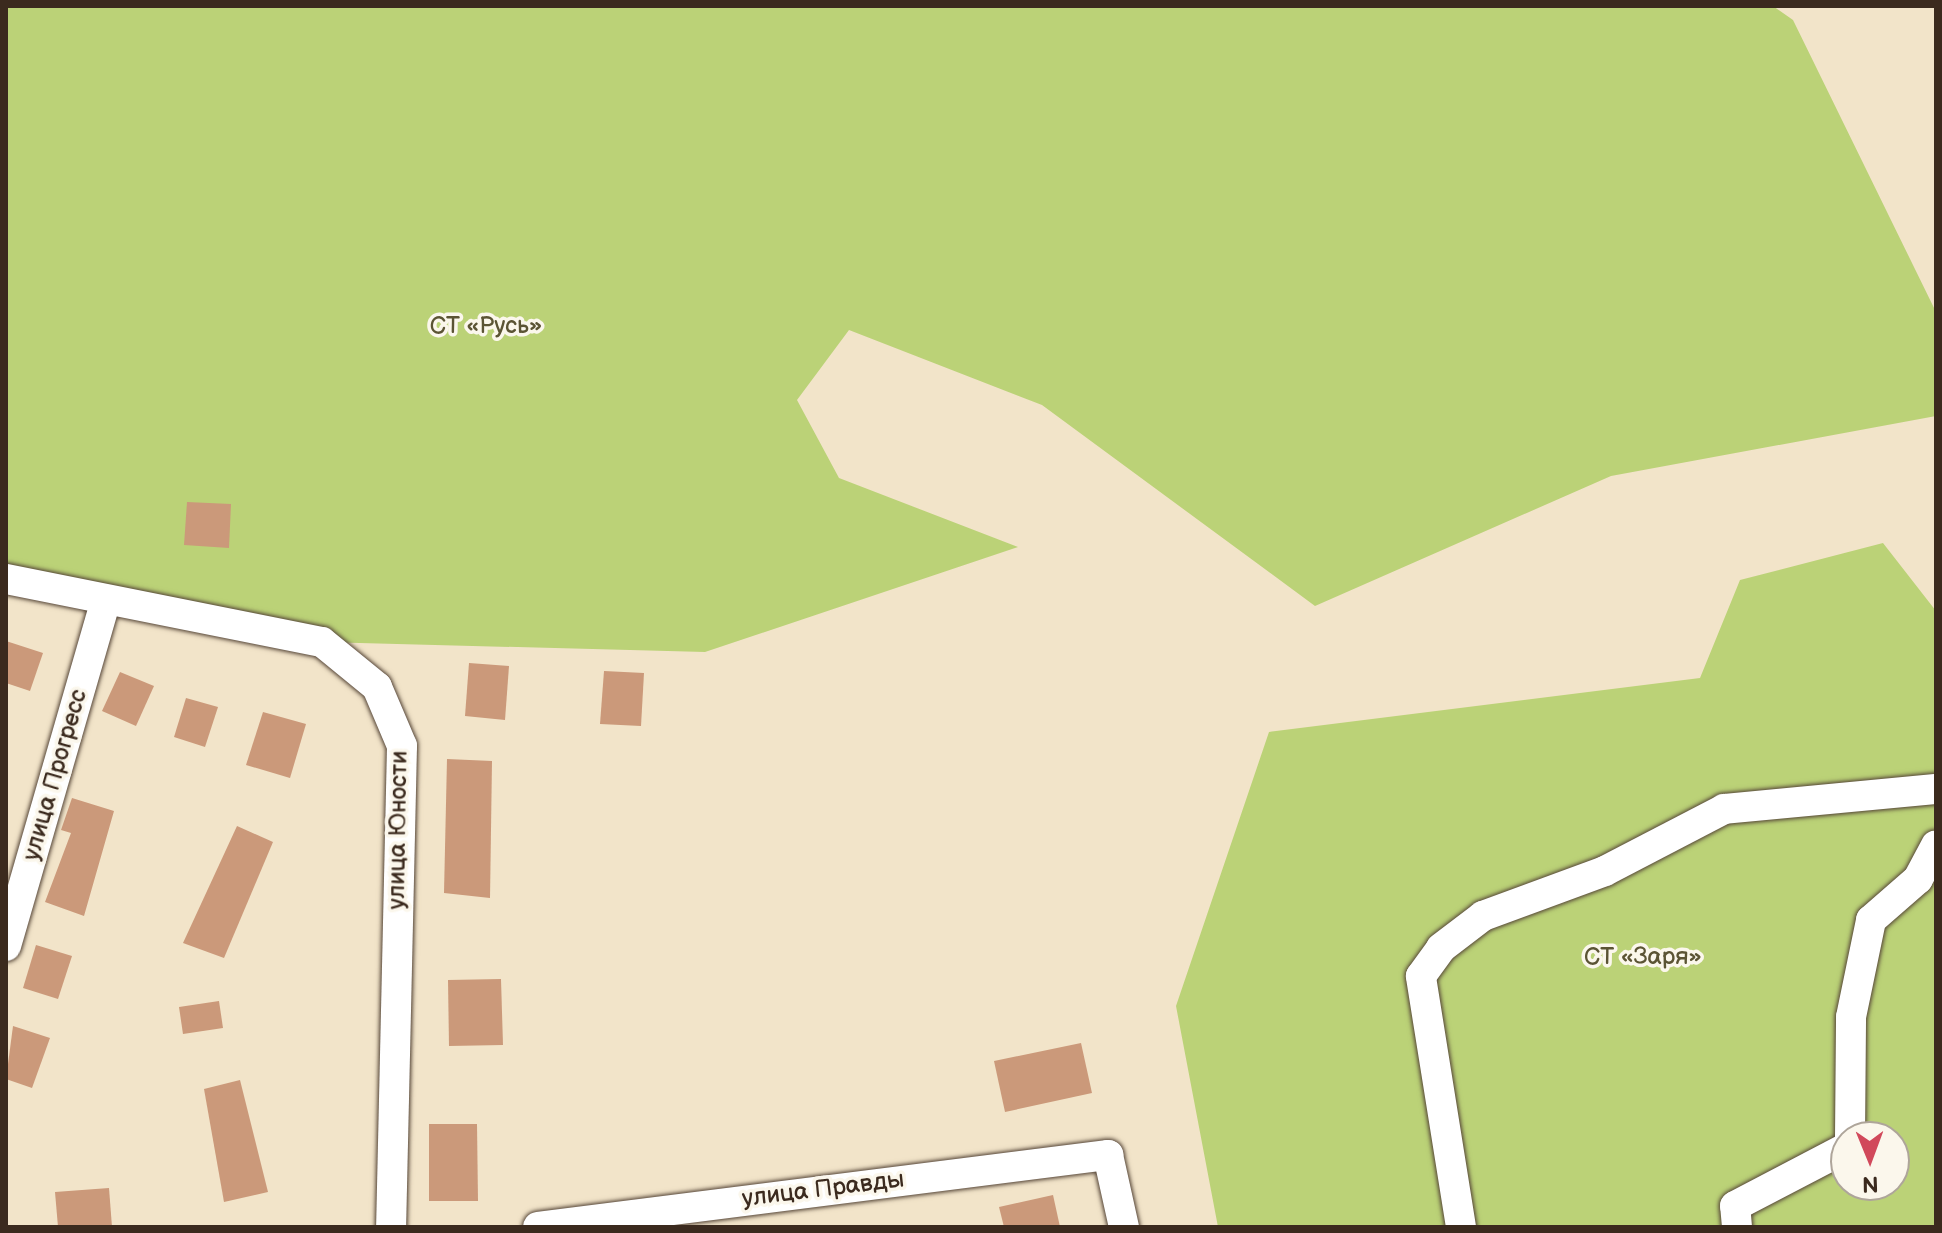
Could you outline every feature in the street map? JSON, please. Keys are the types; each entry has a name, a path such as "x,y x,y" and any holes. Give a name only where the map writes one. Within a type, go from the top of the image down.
{"street":[{"name":"улица Юности","path":"6,579 105,603 322,642 377,687 402,746 391,1227"},
{"name":"улица Прогресс","path":"6,946 105,603"},
{"path":"1461,1227 1421,976 1441,948 1483,916 1605,871 1724,809 1936,789"},
{"path":"1850,1121 1851,1017 1871,920 1918,879 1936,845"},
{"name":"улица Правды","path":"538,1227 1108,1155 1124,1227"},
{"path":"1737,1227 1735,1206 1830,1156"}],"green space":[{"name":"СТ «Русь»","path":"6,6 1773,6 1793,20 1936,312 1936,416 1611,476 1315,606 1042,405 849,330 797,400 839,478 1018,547 705,652 322,642 6,579"},
{"name":"СТ «Заря»","path":"1883,543 1936,611 1936,1227 1218,1227 1176,1006 1269,732 1700,678 1740,580"}],"building":[{"path":"187,502 231,504 229,548 184,545"},
{"path":"6,641 43,653 30,691 6,683"},
{"path":"469,663 509,666 505,720 465,716"},
{"path":"604,671 644,673 641,726 600,724"},
{"path":"120,672 154,686 136,726 102,711"},
{"path":"186,698 218,707 205,747 174,737"},
{"path":"263,712 306,724 290,778 246,765"},
{"path":"447,759 492,761 490,898 444,893"},
{"path":"72,798 114,811 84,916 45,902 71,833 61,830"},
{"path":"237,826 273,842 224,958 183,943"},
{"path":"36,945 72,956 58,999 23,988"},
{"path":"501,979 503,1045 449,1046 448,980"},
{"path":"219,1001 223,1028 183,1034 179,1007"},
{"path":"13,1026 50,1038 32,1088 6,1079"},
{"path":"1081,1043 1092,1093 1005,1112 994,1061"},
{"path":"240,1080 268,1192 224,1202 204,1089"},
{"path":"429,1124 477,1124 478,1201 429,1201"},
{"path":"109,1188 112,1227 58,1227 55,1192"},
{"path":"1053,1195 1060,1227 1004,1227 999,1207"}]}
